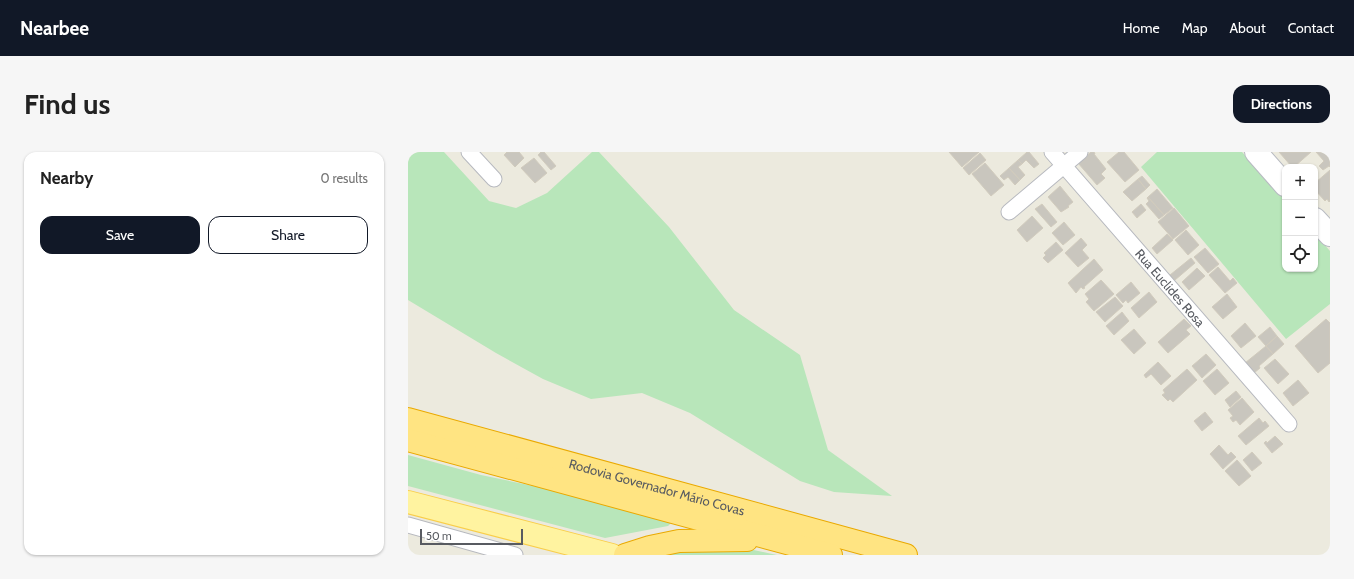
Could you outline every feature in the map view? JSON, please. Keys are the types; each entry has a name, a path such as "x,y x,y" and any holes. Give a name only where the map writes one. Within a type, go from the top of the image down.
{"highway":[{"name":"Rodovia Governador Mário Covas","path":"408,419 906,555"},
{"name":"Rodovia Governador Mário Covas","path":"408,440 831,555"},
{"path":"624,555 650,547 679,541 776,540"}],"main road":[{"path":"408,502 612,555"}],"street":[{"path":"469,152 494,179"},
{"name":"Rua Euclides Rosa","path":"1052,152 1289,424"},
{"path":"1009,212 1080,152"},
{"path":"1256,152 1282,182"},
{"path":"1318,221 1330,235"},
{"path":"408,525 515,555"}],"green space":[{"path":"408,152 444,152 489,201 516,208 547,193 592,152 599,152 669,227 734,310 800,355 828,450 892,496 834,492 800,481 690,413 642,393 591,399 543,379 496,353 408,300"},
{"path":"1157,152 1242,152 1282,197 1282,272 1318,272 1318,237 1330,251 1330,304 1286,339 1141,167"},
{"path":"408,455 481,475 615,503 671,523 668,526 605,538 408,486"},
{"path":"735,546 777,555 656,555 660,551"}],"building":[{"path":"507,152 519,152 524,158 515,167 504,155"},
{"path":"541,152 544,152 556,166 551,170 538,155"},
{"path":"949,152 979,152 962,167"},
{"path":"1029,152 1039,164 1034,168 1026,160 1022,164 1018,160"},
{"path":"1091,152 1094,152 1106,169 1101,174 1105,178 1097,185 1078,163"},
{"path":"1119,152 1124,152 1139,170 1125,182 1107,162"},
{"path":"1279,152 1311,152 1297,164 1289,164"},
{"path":"1316,152 1330,152 1330,167 1329,166 1323,170 1319,166 1324,161"},
{"path":"980,153 986,160 969,175 963,168"},
{"path":"534,158 547,173 535,183 521,168"},
{"path":"1018,160 1022,164 1018,167 1025,175 1020,180 1009,168"},
{"path":"985,163 1004,185 991,196 972,174"},
{"path":"1009,168 1020,180 1015,185 1008,177 1004,180 1000,176"},
{"path":"1330,170 1329,202 1327,199 1325,201 1318,193 1318,180"},
{"path":"1142,176 1150,185 1146,189 1138,179"},
{"path":"1138,179 1146,189 1132,201 1123,192"},
{"path":"1060,186 1073,202 1068,206 1069,207 1061,212 1048,197"},
{"path":"1157,189 1173,208 1164,215 1148,197"},
{"path":"1148,197 1164,215 1159,219 1146,204 1149,201 1147,198"},
{"path":"1042,204 1057,222 1051,227 1035,209"},
{"path":"1141,204 1146,210 1137,218 1132,212"},
{"path":"1174,208 1189,226 1173,239 1158,222"},
{"path":"1032,216 1043,228 1027,242 1017,230"},
{"path":"1064,222 1075,235 1063,245 1052,233"},
{"path":"1186,230 1199,245 1188,255 1175,240"},
{"path":"1167,234 1173,240 1157,254 1152,248"},
{"path":"1081,238 1087,245 1082,250 1089,258 1078,267 1065,253"},
{"path":"1056,242 1063,250 1048,263 1043,258 1046,255 1044,253"},
{"path":"1205,248 1219,264 1208,273 1194,257"},
{"path":"1191,258 1195,263 1175,280 1170,275"},
{"path":"1094,259 1103,270 1084,287 1085,288 1083,289 1081,287 1076,293 1068,283"},
{"path":"1218,267 1230,281 1233,278 1237,283 1225,293 1209,275"},
{"path":"1197,268 1205,276 1189,290 1182,282"},
{"path":"1101,280 1114,294 1094,311 1086,302 1089,299 1085,294"},
{"path":"1131,282 1140,293 1128,303 1126,300 1123,303 1116,295"},
{"path":"1149,292 1157,302 1139,318 1131,308"},
{"path":"1227,294 1237,307 1223,319 1212,307"},
{"path":"1115,297 1123,306 1105,322 1096,312"},
{"path":"1122,312 1129,321 1114,335 1106,326"},
{"path":"1184,319 1191,326 1186,330 1190,334 1168,353 1158,342"},
{"path":"1326,319 1330,323 1330,363 1318,373 1295,346"},
{"path":"1245,323 1256,336 1241,348 1231,336"},
{"path":"1270,327 1277,336 1266,346 1258,337"},
{"path":"1134,329 1146,343 1134,354 1121,340"},
{"path":"1277,336 1284,344 1273,354 1266,346"},
{"path":"1266,346 1273,354 1259,366 1260,368 1254,373 1245,363"},
{"path":"1206,354 1216,365 1202,378 1192,366"},
{"path":"1275,359 1289,374 1278,384 1264,368"},
{"path":"1158,362 1171,376 1161,385 1151,374 1146,378 1144,375"},
{"path":"1187,369 1197,380 1173,402 1170,399 1168,401 1162,395 1165,393 1163,390"},
{"path":"1217,369 1229,383 1215,395 1203,381"},
{"path":"1298,380 1309,393 1293,406 1283,393"},
{"path":"1236,391 1241,397 1230,407 1225,400"},
{"path":"1242,398 1254,412 1240,425 1236,420 1233,422 1230,418 1233,416 1228,410"},
{"path":"1205,412 1213,422 1202,431 1194,421"},
{"path":"1259,418 1263,423 1265,421 1269,426 1246,445 1238,436"},
{"path":"1275,436 1283,444 1272,453 1264,443 1266,441 1267,443"},
{"path":"1219,445 1228,455 1231,452 1236,457 1223,469 1210,454"},
{"path":"1252,452 1262,463 1252,471 1243,460"},
{"path":"1237,460 1251,476 1239,486 1225,471"}]}
